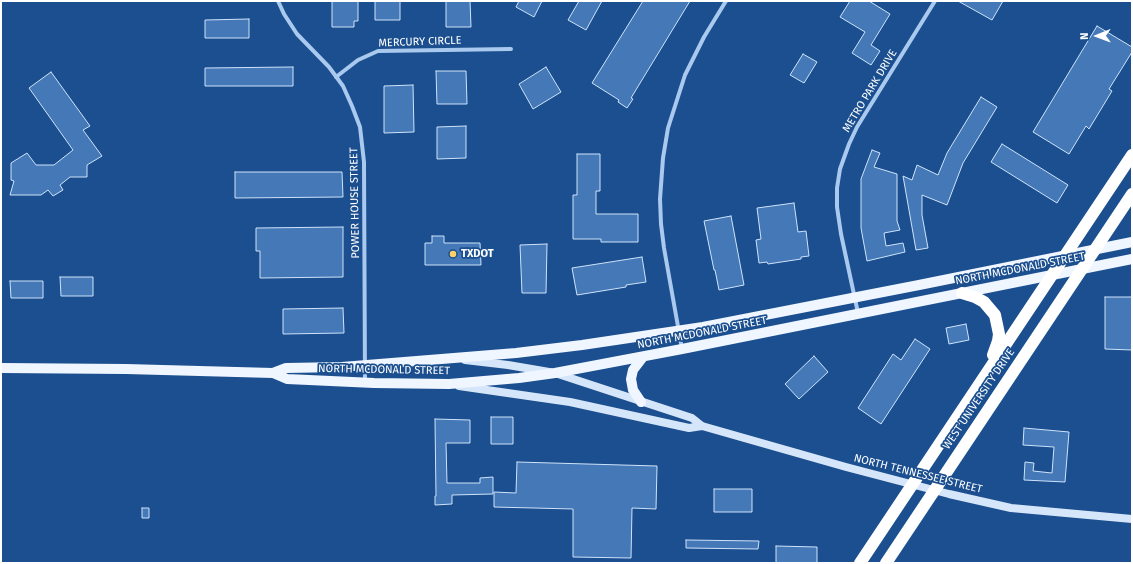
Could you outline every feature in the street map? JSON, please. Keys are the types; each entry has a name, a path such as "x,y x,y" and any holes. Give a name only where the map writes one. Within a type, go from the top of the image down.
{"highway":[{"name":"WEST UNIVERSITY DRIVE","path":"860,563 1063,256 1132,155"},
{"name":"WEST UNIVERSITY DRIVE","path":"886,563 933,490 1132,194"},
{"path":"962,293 976,297 984,302 992,310 998,324 999,334 997,345 983,377"}],"main road":[{"name":"NORTH MCDONALD STREET","path":"273,373 286,368 365,366 454,359 576,346 679,331 855,298 1132,242"},
{"name":"NORTH MCDONALD STREET","path":"1,368 126,369 273,373 287,379 365,383 449,384 488,381 555,373 682,350 1132,259"},
{"path":"641,402 633,390 631,379 633,370 643,357"}],"street":[{"name":"POWER HOUSE STREET","path":"278,1 284,14 297,34 336,76 352,106 360,126 364,149 365,383"},
{"path":"682,350 661,224 660,186 665,143 685,75 704,37 726,1"},
{"name":"METRO PARK DRIVE","path":"858,314 840,230 837,207 837,188 840,169 848,144 857,127 935,1"},
{"name":"MERCURY CIRCLE","path":"336,76 358,60 378,51 512,49"},
{"path":"454,359 508,365 555,373 692,418 702,426"},
{"path":"449,384 570,402 689,428 702,426"},
{"name":"NORTH TENNESSEE STREET","path":"702,426 933,490 1011,508 1132,519"}],"building":[{"path":"332,1 358,1 358,21 354,21 354,27 332,27"},
{"path":"375,1 400,1 400,20 375,20"},
{"path":"446,1 470,1 471,27 446,27"},
{"path":"519,1 542,1 534,17 516,7"},
{"path":"579,1 602,1 586,30 568,20"},
{"path":"643,1 690,1 631,98 633,99 627,108 618,102 619,100 592,83"},
{"path":"850,1 869,1 890,14 871,45 880,51 871,65 852,53 865,32 840,17"},
{"path":"958,1 1003,1 992,20"},
{"path":"249,19 249,38 205,38 205,20"},
{"path":"1097,26 1132,47 1132,52 1109,89 1112,91 1089,129 1086,126 1069,154 1033,132"},
{"path":"803,54 817,62 804,83 790,75"},
{"path":"293,67 293,86 205,86 205,68"},
{"path":"546,67 561,92 533,109 519,84"},
{"path":"436,71 466,71 467,104 437,104"},
{"path":"51,72 90,126 83,130 102,156 87,165 87,177 70,177 60,185 63,190 53,196 48,190 41,195 10,195 14,181 11,180 11,163 27,153 36,165 54,165 73,150 29,88"},
{"path":"413,85 414,132 384,133 384,86"},
{"path":"981,97 997,107 963,163 947,205 922,195 922,215 928,248 916,250 903,176 912,180 917,165 938,175 947,153"},
{"path":"466,126 466,158 437,159 437,127"},
{"path":"1002,144 1068,185 1057,203 991,162"},
{"path":"872,150 880,153 874,167 897,174 897,221 900,230 884,233 886,246 903,243 905,252 867,261 861,228 861,179"},
{"path":"577,154 600,154 600,191 596,191 596,214 638,214 638,242 601,242 601,239 573,239 573,195 577,195"},
{"path":"235,172 342,172 343,197 235,198"},
{"path":"794,203 798,232 806,231 809,256 801,257 801,259 768,264 767,262 759,263 756,240 761,239 757,208"},
{"path":"731,216 744,285 719,290 704,221"},
{"path":"343,227 343,277 260,278 260,251 256,251 256,228"},
{"name":"TXDOT","path":"432,236 444,236 444,243 480,243 481,265 425,265 425,243 432,243"},
{"path":"547,244 546,293 522,293 520,245"},
{"path":"642,257 646,282 626,285 626,287 577,295 572,268"},
{"path":"60,277 93,277 93,296 61,296"},
{"path":"10,281 43,281 43,298 11,298"},
{"path":"1105,297 1132,297 1132,350 1105,349"},
{"path":"343,308 344,333 283,334 283,309"},
{"path":"966,324 969,340 949,344 946,328"},
{"path":"915,339 930,349 881,424 858,408 893,354 901,360"},
{"path":"814,356 828,372 799,399 785,384"},
{"path":"491,417 513,417 513,444 491,444"},
{"path":"435,419 470,420 470,443 446,443 447,483 480,483 480,478 493,477 493,494 452,495 452,504 435,505"},
{"path":"1024,428 1069,432 1065,482 1024,480 1025,462 1034,463 1033,471 1052,473 1054,447 1023,445"},
{"path":"517,462 657,466 656,509 632,508 631,558 573,557 573,509 494,507 494,492 516,493"},
{"path":"714,489 752,489 752,512 714,512"},
{"path":"142,508 149,508 149,518 142,518"},
{"path":"686,540 759,541 758,549 686,548"},
{"path":"776,546 817,547 817,563 776,563"}],"place":[{"name":"TXDOT","path":"453,254"}]}
